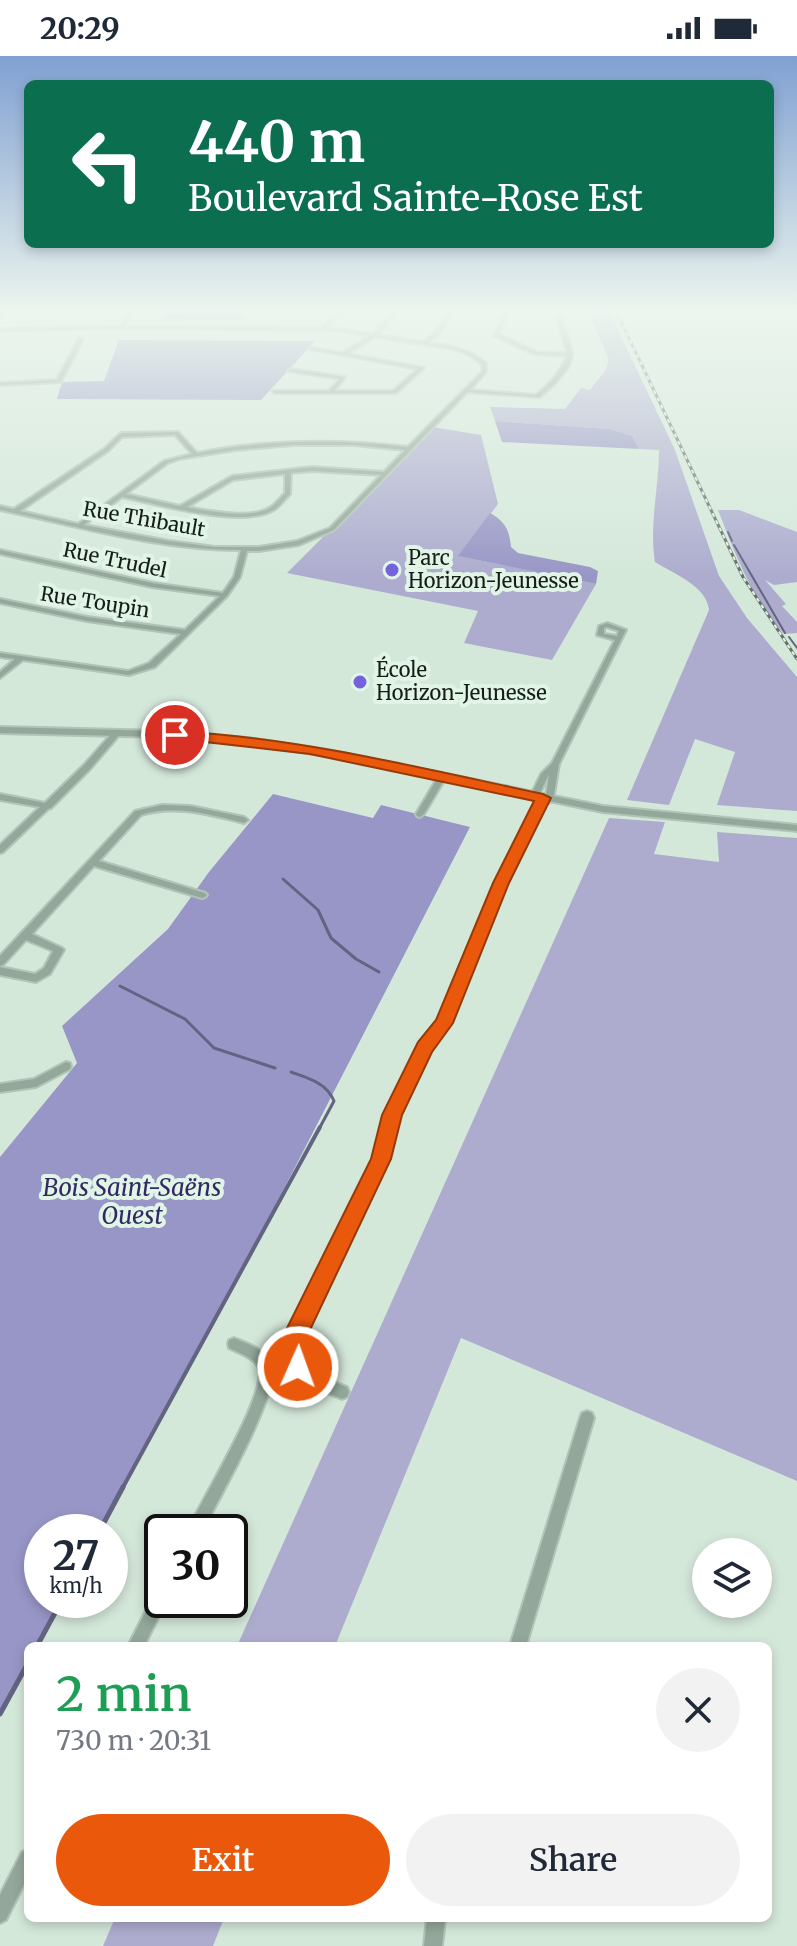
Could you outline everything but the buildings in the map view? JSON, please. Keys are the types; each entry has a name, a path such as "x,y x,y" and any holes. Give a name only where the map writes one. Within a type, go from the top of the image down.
{"street":[{"name":"Rue Thibault","path":"0,508 172,544 245,548 289,545 320,537 332,529 460,399"},
{"path":"16,511 106,450 121,435 176,433 195,454"},
{"path":"81,524 166,462 195,454 318,442 411,449"},
{"path":"182,507 232,478 288,471 345,469 385,474"},
{"path":"121,495 234,514 269,511 288,493 288,471"},
{"path":"0,655 129,673 152,665 225,595 237,577 245,548"},
{"name":"Rue Trudel","path":"0,552 152,585 225,595"},
{"name":"Rue Toupin","path":"0,601 87,619 185,632"},
{"path":"342,1392 314,1380 298,1367 293,1350 297,1332 381,1159 392,1115 425,1048 444,1023 501,883 555,764 619,639"},
{"path":"0,676 21,658"},
{"path":"0,730 223,738 266,743 542,798 674,818 797,828"},
{"path":"0,850 48,806 117,733"},
{"path":"542,798 545,774 555,764"},
{"path":"420,814 442,777"},
{"path":"0,797 48,806"},
{"path":"0,962 138,813 146,810 212,813 244,820"},
{"path":"92,862 202,895"},
{"path":"0,971 36,978 47,971 59,950 25,935"},
{"path":"0,1088 36,1083 66,1066"},
{"path":"203,1514 262,1397 267,1369 260,1358 234,1344"},
{"path":"519,1642 587,1418"},
{"path":"138,1642 150,1618"},
{"path":"0,1914 24,1866"},
{"path":"433,1946 436,1922"}],"shaded area":[{"path":"572,399 651,399 675,450 719,576 747,618 797,677 797,811 717,805 735,752 695,739 669,805 627,800 709,610 696,587 655,562 653,534 659,450 639,449 632,436 610,429 495,421 490,407 565,409"},
{"path":"433,427 481,435 498,504 459,556 596,584 552,660 464,643 478,611 287,573"},
{"path":"718,510 739,510 797,532 797,582 774,585 765,580 797,622 797,633 784,634 762,606 745,575"},
{"path":"609,818 665,822 654,854 719,862 717,832 797,838 797,1481 461,1338 337,1642 239,1642"},
{"path":"113,1922 222,1922 213,1946 103,1946"}],"green space":[{"path":"98,399 262,399 261,400"},
{"path":"495,421 610,429 632,436 639,449 502,442"},
{"path":"490,513 503,523 511,547 518,553 590,567 598,571 596,584 458,556"},
{"name":"Bois Saint-Saëns Ouest","path":"273,794 373,818 381,805 470,827 216,1321 110,1514 24,1514 24,1618 53,1618 40,1642 24,1642 24,1671 0,1715 0,1157 77,1063 62,1026 168,929 209,872"}],"waterway":[{"path":"728,532 732,541"},
{"path":"734,545 785,633"},
{"path":"789,637 797,648"},
{"path":"283,879 318,910 331,938 356,959 379,972"},
{"path":"120,986 185,1019 214,1048 275,1068"},
{"path":"291,1072 322,1085 334,1101 319,1129"},
{"path":"122,1489 320,1127"},
{"path":"109,1514 123,1487"},
{"path":"39,1642 52,1618"},
{"path":"0,1714 24,1670"}],"railway":[{"path":"658,399 743,577 797,659"}],"place":[{"name":"Parc Horizon-Jeunesse","path":"392,570"},
{"name":"École Horizon-Jeunesse","path":"360,682"}],"route":[{"path":"175,735 310,750 543,798 501,883 444,1023 425,1048 392,1115 381,1159 297,1332 293,1350 298,1367"}]}
